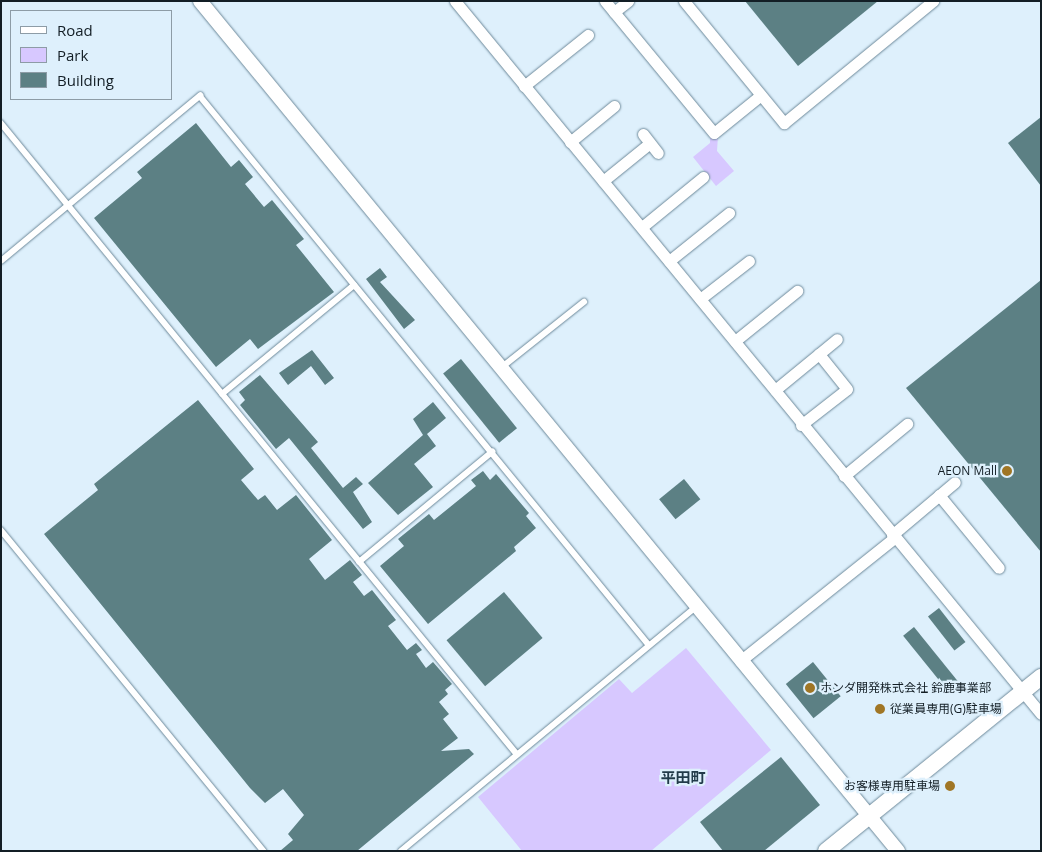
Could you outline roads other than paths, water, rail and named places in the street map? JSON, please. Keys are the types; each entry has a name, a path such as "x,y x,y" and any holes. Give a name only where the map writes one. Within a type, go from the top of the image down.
{"main road":[{"path":"826,851 1041,677"}],"street":[{"path":"200,1 500,370 898,851"},
{"path":"455,1 642,227 893,537 1041,714"},
{"path":"605,1 714,133 761,95"},
{"path":"614,12 628,1"},
{"path":"684,1 784,123 933,1"},
{"path":"524,86 588,35"},
{"path":"570,142 614,106"},
{"path":"603,181 646,138 658,153"},
{"path":"642,227 702,177"},
{"path":"669,261 729,213"},
{"path":"700,299 749,261"},
{"path":"735,341 797,291"},
{"path":"775,390 837,339"},
{"path":"801,425 847,389 819,354"},
{"path":"844,476 907,424"},
{"path":"740,661 893,537 955,482"},
{"path":"939,495 999,568"}],"lane":[{"path":"1,260 69,206 200,96 649,645"},
{"path":"1,123 358,562 518,754"},
{"path":"222,394 354,285"},
{"path":"500,370 584,302"},
{"path":"358,562 492,452"},
{"path":"1,530 264,851"},
{"path":"401,851 696,607"}],"place":[{"name":"AEON Mall","path":"1007,471"},
{"name":"ホンダ開発株式会社 鈴鹿事業部","path":"810,688"},
{"name":"従業員専用(G)駐車場","path":"880,709"},
{"name":"お客様専用駐車場","path":"950,786"}],"district":[{"name":"平田町","path":"683,778"}]}
